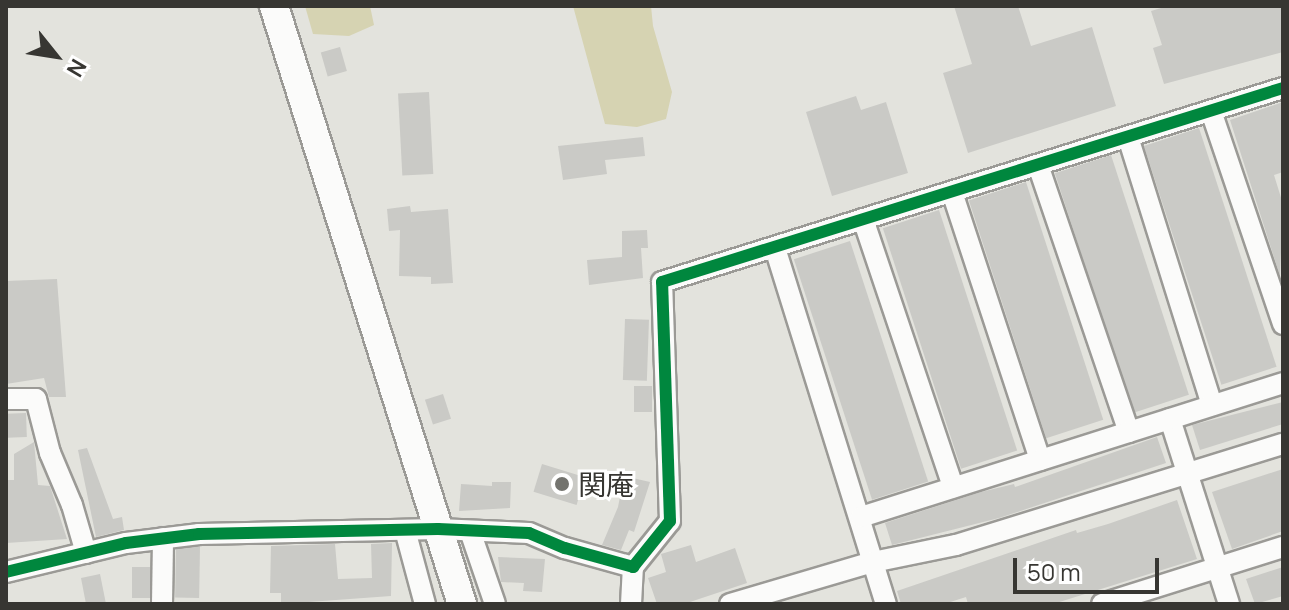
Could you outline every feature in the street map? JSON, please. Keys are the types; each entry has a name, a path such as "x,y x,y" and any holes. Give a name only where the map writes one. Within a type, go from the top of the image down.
{"street":[{"path":"274,6 462,604"},
{"path":"631,604 633,567 670,521 662,282 1283,88"},
{"path":"1211,111 1283,324"},
{"path":"1128,137 1212,405"},
{"path":"1038,165 1129,432"},
{"path":"952,192 1040,460"},
{"path":"863,219 953,487"},
{"path":"775,248 886,604"},
{"path":"861,517 1283,383"},
{"path":"6,399 36,399 50,453 72,505 86,553"},
{"path":"1170,419 1229,604"},
{"path":"730,604 873,562 956,545 1283,444"},
{"path":"6,572 86,553 199,534 438,529 529,533 565,548 633,567"},
{"path":"405,530 425,604"},
{"path":"470,531 495,604"},
{"path":"162,604 163,538"},
{"path":"1102,604 1283,547"}],"shaded area":[{"path":"305,6 370,6 374,25 349,36 313,34"},
{"path":"573,6 651,6 653,26 672,92 666,119 637,127 605,124"}],"building":[{"path":"954,6 1018,6 1031,46 1092,27 1116,106 968,153 943,73 972,64"},
{"path":"1168,6 1283,6 1283,52 1164,84 1153,48 1162,45 1151,11"},
{"path":"340,47 347,71 328,77 321,53"},
{"path":"429,92 433,174 402,176 398,94"},
{"path":"856,96 861,110 886,102 908,173 832,196 806,112"},
{"path":"1283,102 1283,172 1274,175 1283,204 1280,276 1230,120"},
{"path":"1199,128 1277,367 1221,385 1144,146"},
{"path":"643,137 645,156 605,160 607,174 563,180 558,146"},
{"path":"1111,155 1189,395 1133,413 1055,173"},
{"path":"1026,182 1103,420 1046,438 969,201"},
{"path":"410,206 411,212 448,209 453,283 431,284 431,277 399,276 400,230 389,231 387,209"},
{"path":"939,210 1017,451 961,469 883,228"},
{"path":"647,230 648,248 641,248 643,278 589,285 587,260 622,257 622,231"},
{"path":"850,241 928,482 872,500 794,259"},
{"path":"57,279 66,397 49,397 44,378 6,384 6,281"},
{"path":"625,319 649,320 647,381 623,380"},
{"path":"634,386 652,386 652,412 634,412"},
{"path":"443,394 451,419 433,425 425,400"},
{"path":"1283,402 1283,424 1200,450 1192,425"},
{"path":"26,413 27,437 7,438 6,414"},
{"path":"1157,437 1166,463 999,518 892,545 885,523 981,492 1014,484 1015,487"},
{"path":"34,442 38,485 50,486 67,539 6,543 6,480 14,480 14,454"},
{"path":"87,448 113,519 122,517 124,530 96,537 78,450"},
{"path":"542,464 585,477 577,505 534,492"},
{"path":"1283,469 1283,531 1232,549 1212,492"},
{"path":"624,476 650,482 634,532 629,530 621,550 602,545 618,507"},
{"path":"492,482 511,482 510,508 459,511 461,484 492,486"},
{"path":"1177,500 1197,559 1053,604 968,604 966,597 944,604 901,604 897,591 1076,530 1077,533 1108,524"},
{"path":"392,543 391,596 281,604 281,593 270,593 271,546 335,544 338,579 372,578 371,544"},
{"path":"691,545 696,562 735,548 747,583 684,604 657,604 648,578 666,572 661,554"},
{"path":"176,547 200,547 199,598 175,598"},
{"path":"498,557 545,559 542,592 523,591 524,583 501,582"},
{"path":"132,567 150,567 150,598 132,598"},
{"path":"1283,567 1283,596 1255,604 1246,579"},
{"path":"100,574 106,604 86,604 81,578"}],"cycle path":[{"path":"6,572 126,543 199,534 438,529 529,533 565,548 633,567 670,521 662,282 1283,88"}],"place":[{"name":"関庵","path":"562,484"}]}
